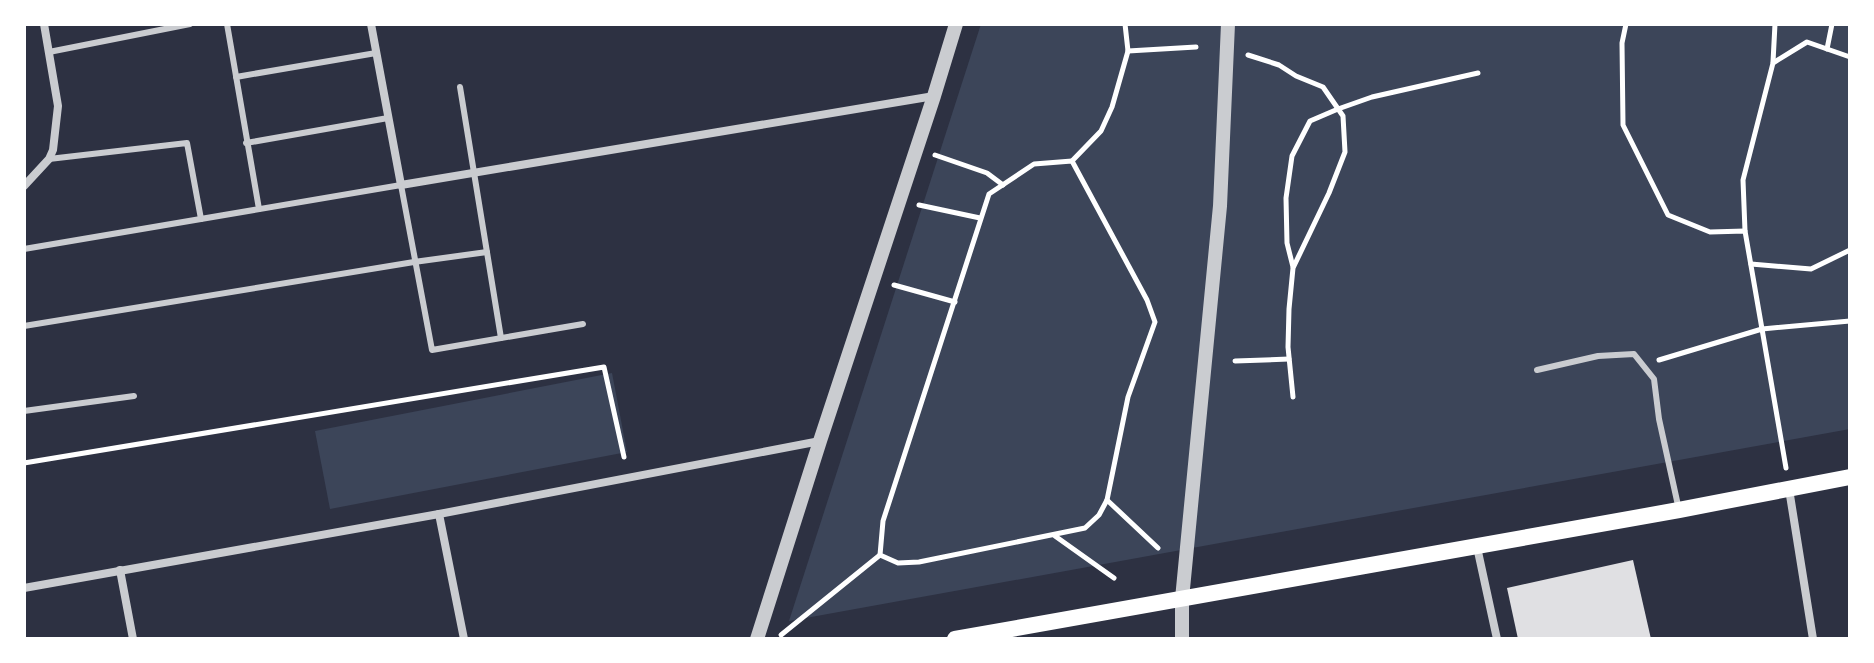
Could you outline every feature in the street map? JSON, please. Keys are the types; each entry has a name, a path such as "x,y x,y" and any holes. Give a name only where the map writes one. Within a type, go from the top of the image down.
{"main road":[{"path":"955,639 1477,547 1850,477"}],"street":[{"path":"24,186 49,159 53,150 58,106 44,24"},
{"path":"371,24 401,185 934,96"},
{"path":"757,639 956,24"},
{"path":"1182,639 1182,599 1220,206 1228,24"},
{"path":"24,588 439,514 820,441"},
{"path":"1789,489 1813,639"},
{"path":"439,514 464,639"},
{"path":"1477,547 1497,639"},
{"path":"120,570 133,639"}],"lane":[{"path":"49,52 190,24"},
{"path":"227,24 259,209"},
{"path":"236,77 376,53"},
{"path":"460,87 501,338"},
{"path":"246,143 388,118"},
{"path":"49,159 187,143 201,219"},
{"path":"24,249 401,185 432,350 583,324"},
{"path":"24,326 487,252"},
{"path":"1537,370 1598,356 1634,354 1654,379 1659,419 1679,510"},
{"path":"24,411 134,396"}],"path":[{"path":"778,638 880,555 883,521 989,194 1034,164 1072,161 1101,131 1112,107 1128,51 1125,24"},
{"path":"1626,24 1622,43 1623,125 1668,215 1710,232 1745,231"},
{"path":"1775,24 1773,63 1743,180 1745,231 1789,489"},
{"path":"1827,49 1832,24"},
{"path":"1773,63 1807,42 1850,57"},
{"path":"1128,51 1196,47"},
{"path":"1227,53 1253,55 1323,87 1343,116 1345,152 1293,268"},
{"path":"1293,397 1289,309 1293,268 1287,243 1286,198 1292,156 1310,121 1372,97 1478,73"},
{"path":"935,154 987,173 1003,185"},
{"path":"880,555 898,563 919,562 1055,536 1085,528 1099,515 1107,500 1128,397 1155,322 1147,300 1072,161"},
{"path":"919,205 980,218"},
{"path":"1751,264 1811,269 1850,250"},
{"path":"892,285 955,302"},
{"path":"1643,365 1762,329 1850,321"},
{"path":"1235,361 1289,359"},
{"path":"24,463 604,367 624,457"},
{"path":"1107,500 1158,548"},
{"path":"1055,536 1114,578"}],"shaded area":[{"path":"981,24 1850,24 1850,429 789,621"},
{"path":"612,373 627,452 330,509 315,431"}],"building":[{"path":"1633,560 1651,639 1518,639 1507,588"}]}
